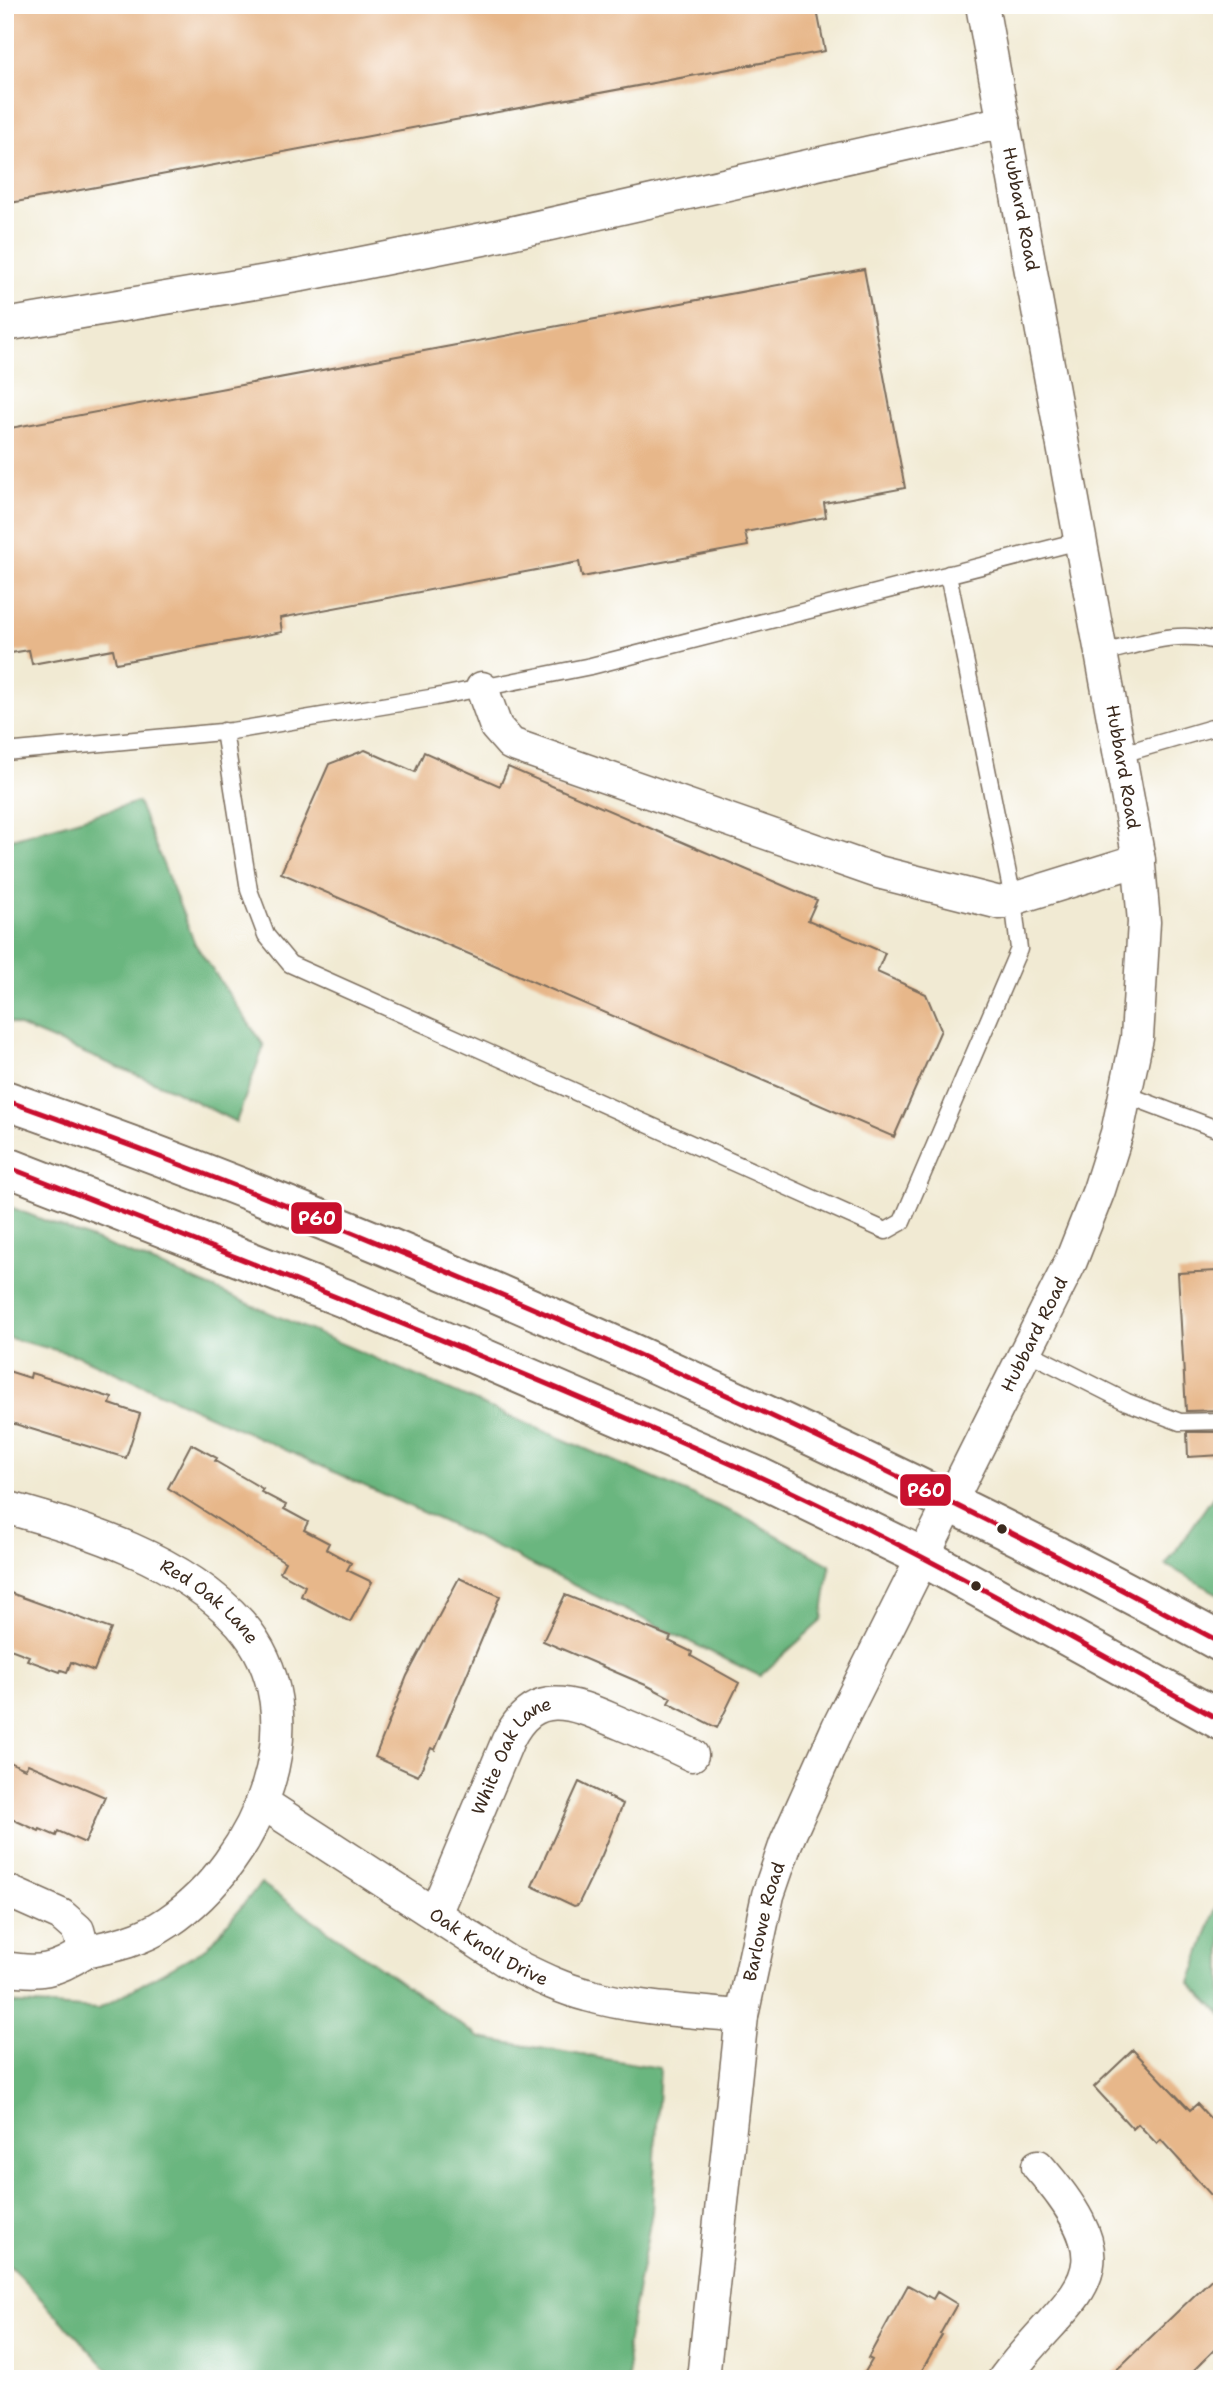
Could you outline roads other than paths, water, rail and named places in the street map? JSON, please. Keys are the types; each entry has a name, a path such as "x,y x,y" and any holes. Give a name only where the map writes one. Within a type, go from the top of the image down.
{"main road":[{"path":"5,1091 51,1115"},
{"path":"5,1100 51,1115 355,1233 538,1311 951,1501 1222,1643"},
{"path":"16,1172 266,1267 495,1361 760,1478 923,1558 1222,1721"}],"street":[{"name":"Hubbard Road","path":"951,1501 1071,1261 1099,1190 1127,1095 1142,985 1144,922 1139,860 1122,754 982,5"},
{"path":"5,325 302,275 488,238 1004,122"},
{"path":"482,688 496,727 510,744 878,872 1000,903 1139,860"},
{"name":"Barlowe Road","path":"703,2379 742,2016 762,1917 786,1843 838,1727 951,1501"},
{"name":"Red Oak Lane","path":"5,1507 42,1517 160,1564 206,1593 241,1625 257,1648 266,1667 276,1706 275,1756 263,1803 236,1853 189,1906 145,1935 121,1945 84,1952 61,1967 5,1968"},
{"name":"White Oak Lane","path":"435,1914 508,1740 523,1715 544,1705 570,1704 692,1755"},
{"name":"Oak Knoll Drive","path":"263,1803 508,1962 565,1988 611,2001 742,2016"},
{"path":"5,1890 61,1915 78,1930 84,1952"},
{"path":"1004,2379 1078,2294 1087,2276 1088,2254 1082,2228 1073,2209 1038,2166"}],"lane":[{"path":"5,752 224,731 482,688 591,666 1083,540"},
{"path":"224,731 249,890 266,935 290,964 886,1231 902,1222 1019,949 1013,899 948,574"},
{"path":"1103,653 1163,637 1192,635 1222,643"},
{"path":"1122,754 1222,725"},
{"path":"1127,1095 1222,1131"},
{"path":"1026,1351 1127,1402 1180,1422 1222,1421"}]}
